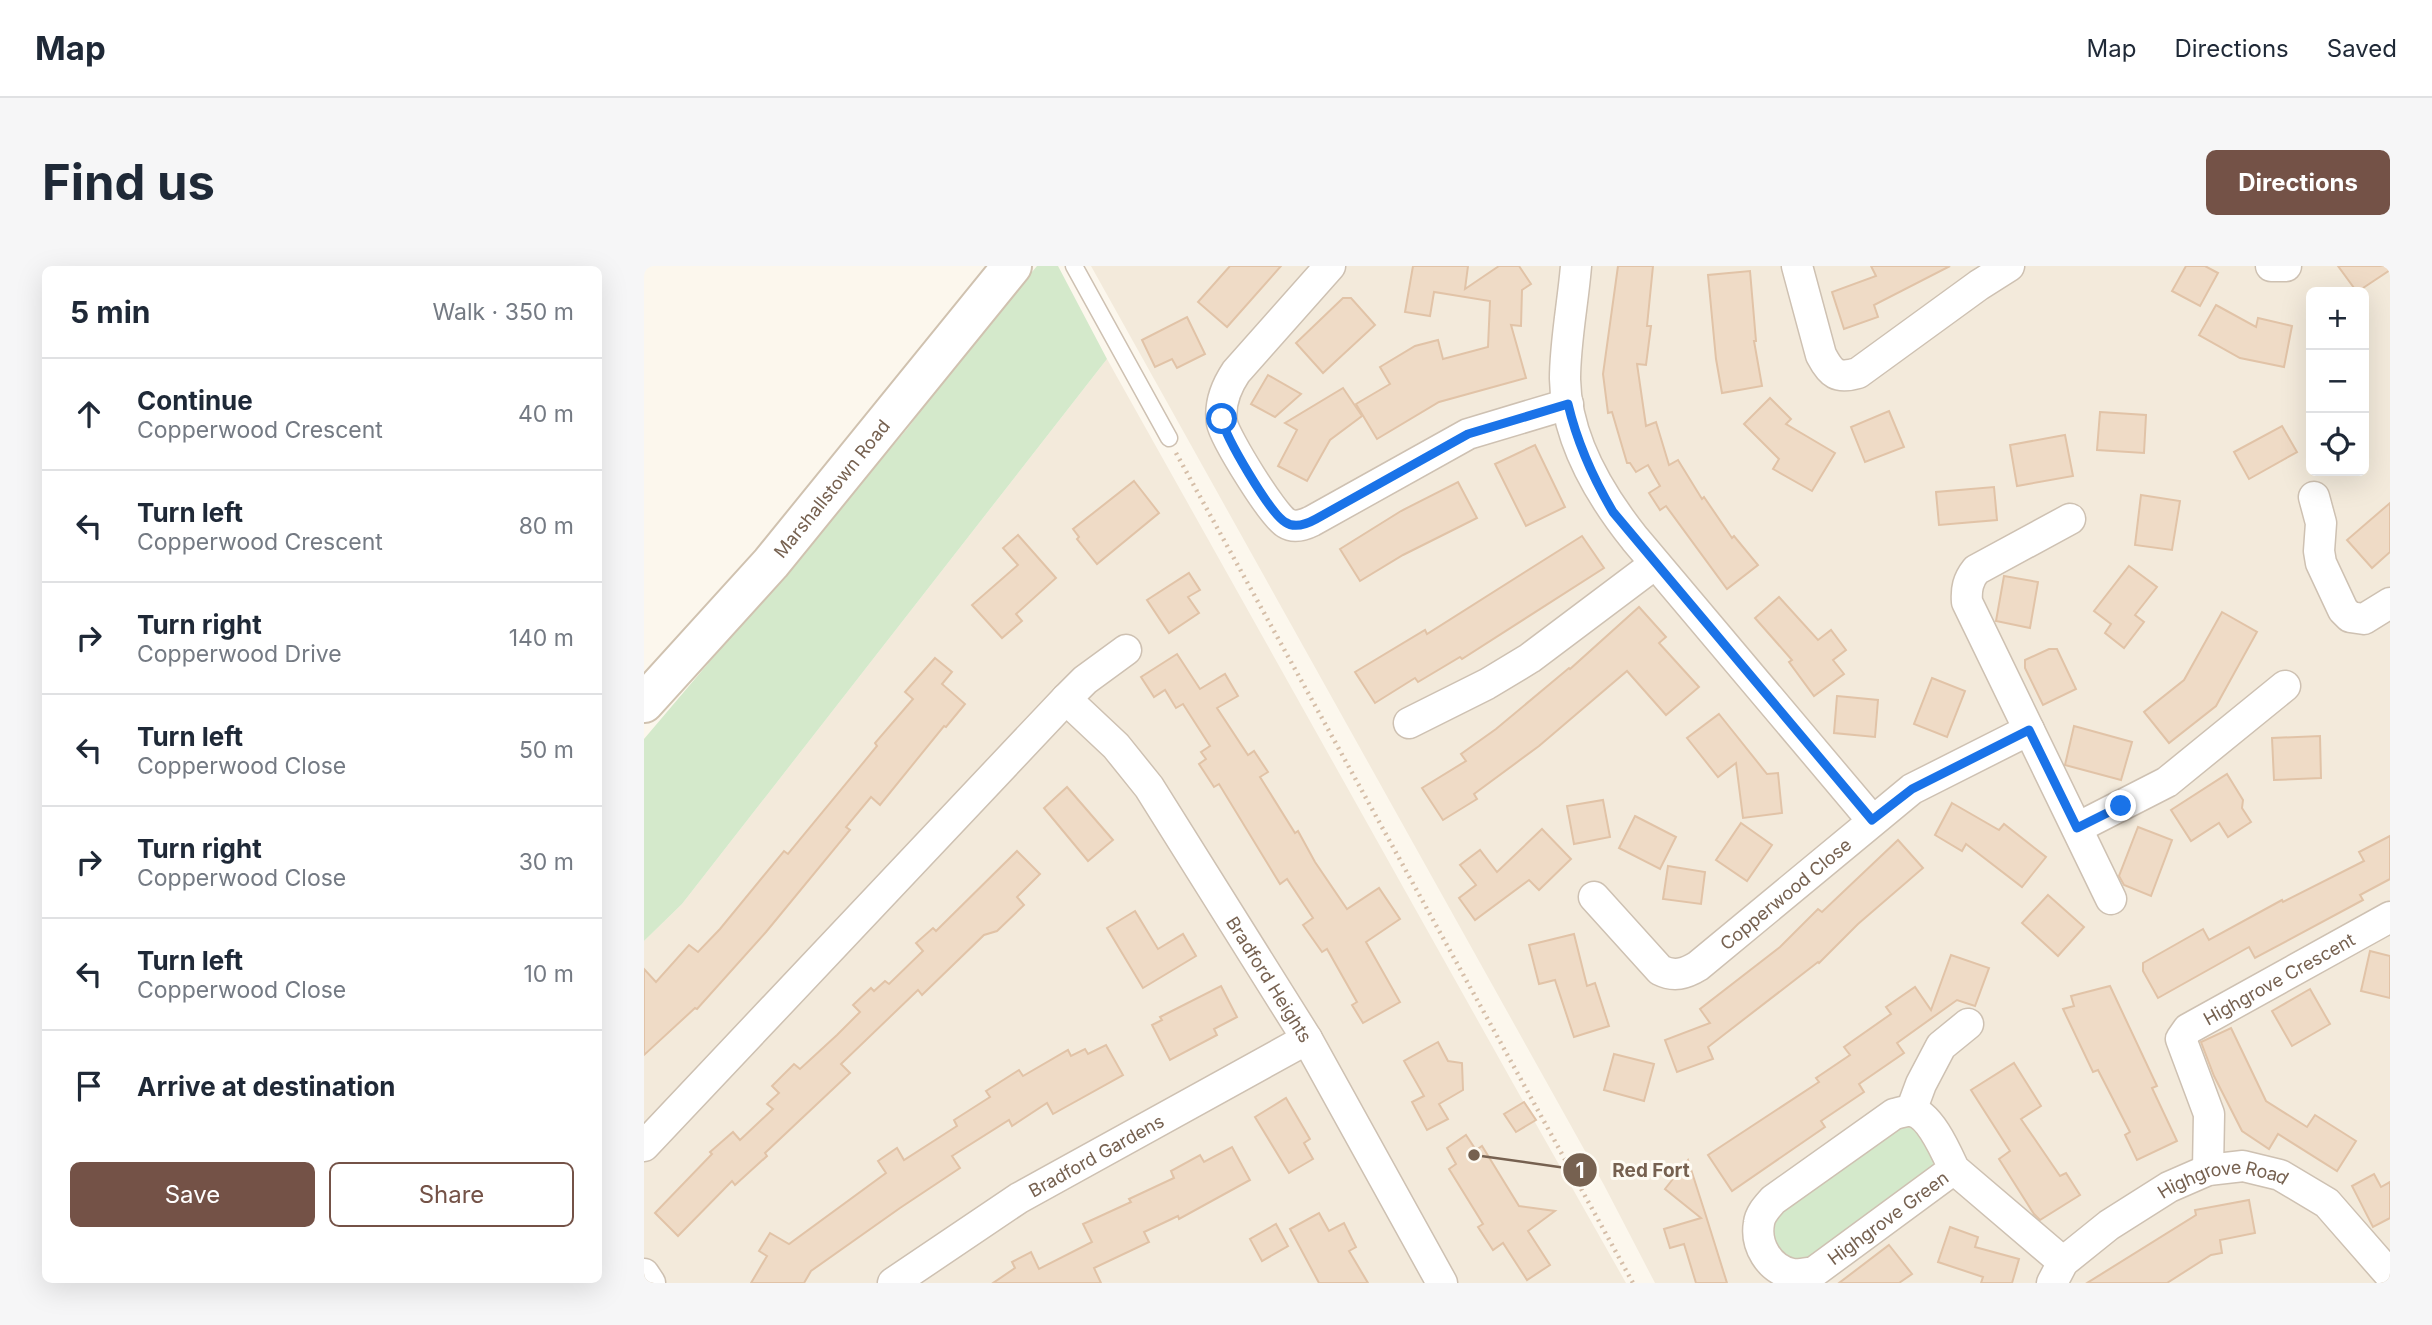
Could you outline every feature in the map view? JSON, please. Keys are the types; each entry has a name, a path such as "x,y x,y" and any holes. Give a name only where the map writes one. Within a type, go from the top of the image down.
{"main road":[{"name":"Marshallstown Road","path":"644,703 771,562 1012,266"}],"street":[{"path":"1330,266 1237,372 1227,387 1222,404 1223,426 1232,447 1275,512 1287,524 1298,526 1316,519 1476,430 1568,404"},
{"path":"1576,266 1566,369 1568,404 1577,437 1602,493 1613,512 1655,564 1872,820"},
{"path":"1797,266 1821,355 1828,368 1837,375 1846,377 1858,373 2009,266"},
{"path":"2271,266 2286,266"},
{"path":"2314,497 2321,523 2321,563 2343,610 2350,617 2364,619 2390,603"},
{"path":"2070,519 1986,563 1970,578 1966,590 1970,610 2111,899"},
{"path":"1409,723 1487,684 1530,658 1655,564"},
{"path":"644,1146 1066,699 1085,680 1126,650"},
{"path":"2077,828 2168,782 2285,686"},
{"name":"Bradford Heights","path":"1066,699 1116,746 1139,773 1307,1039 1442,1283"},
{"name":"Copperwood Close","path":"1594,897 1658,968 1669,974 1680,974 1698,966 1912,789 2029,730"},
{"name":"Highgrove Crescent","path":"2208,1170 2209,1114 2182,1039 2188,1029 2390,917"},
{"path":"1911,1111 1921,1084 1941,1046 1968,1024"},
{"name":"Bradford Gardens","path":"893,1283 1019,1198 1307,1039"},
{"name":"Highgrove Green","path":"1954,1169 1814,1272 1793,1274 1776,1268 1761,1250 1758,1225 1763,1212 1773,1200 1894,1114 1911,1111 1924,1118 1942,1144 1954,1169 2058,1273"},
{"name":"Highgrove Road","path":"2058,1273 2109,1225 2169,1187 2208,1170 2243,1166 2280,1175 2326,1203 2388,1269"},
{"path":"644,1274 650,1283"}],"lane":[{"path":"1074,266 1169,439"}],"path":[{"path":"1169,439 1633,1283"}],"shaded area":[{"path":"1091,266 2390,266 2390,1283 1655,1283 1604,1185"},
{"path":"1107,359 1626,1283 644,1283 644,941 682,904"}],"green space":[{"path":"1037,266 1058,266 1107,359 682,904 644,941 644,739 907,429 980,334"},
{"path":"1894,1129 1916,1129 1934,1155 1933,1166 1927,1176 1813,1257 1793,1259 1777,1249 1771,1234 1773,1219"}],"building":[{"path":"1230,266 1281,266 1227,327 1198,302"},
{"path":"1413,266 1468,266 1465,289 1499,266 1519,266 1531,284 1522,290 1521,326 1511,325 1526,378 1439,402 1377,439 1356,404 1390,384 1380,367 1415,346 1438,340 1443,359 1488,347 1490,301 1434,292 1430,316 1405,312"},
{"path":"1618,266 1653,266 1647,326 1651,326 1646,365 1637,364 1646,426 1656,422 1669,465 1678,460 1702,499 1704,497 1732,538 1734,536 1758,565 1727,589 1666,506 1660,510 1649,493 1660,486 1648,465 1636,472 1630,463 1627,463 1612,412 1608,413 1603,374"},
{"path":"1871,266 1950,266 1874,305 1878,317 1844,329 1832,292 1876,276"},
{"path":"2186,266 2205,266 2218,273 2200,306 2172,291"},
{"path":"2338,266 2390,266 2390,270 2364,287 2353,287"},
{"path":"1750,271 1754,341 1762,386 1722,393 1708,275"},
{"path":"1343,298 1351,298 1375,325 1323,373 1296,343"},
{"path":"2216,305 2256,327 2258,318 2292,326 2284,367 2240,358 2199,335"},
{"path":"1187,317 1205,354 1177,368 1172,359 1155,367 1142,340"},
{"path":"1268,375 1301,394 1275,417 1251,404"},
{"path":"1343,388 1362,416 1330,440 1307,481 1278,466 1297,430 1285,423"},
{"path":"1770,398 1791,419 1786,424 1835,453 1812,491 1773,469 1779,459 1744,424"},
{"path":"1889,411 1904,447 1865,462 1851,427"},
{"path":"2100,412 2146,415 2144,453 2097,450"},
{"path":"2282,426 2297,452 2249,479 2234,452"},
{"path":"2065,435 2073,476 2017,486 2010,445"},
{"path":"1535,445 1565,507 1526,526 1495,464"},
{"path":"1134,481 1159,513 1097,564 1077,539 1079,537 1073,529"},
{"path":"1458,482 1477,518 1403,555 1360,581 1340,549 1401,511"},
{"path":"1994,487 1997,520 1939,525 1936,492"},
{"path":"2141,495 2180,501 2172,550 2135,545"},
{"path":"2390,503 2390,552 2372,568 2347,540"},
{"path":"1018,535 1056,578 1016,614 1022,621 1002,638 972,605 1018,565 1003,548"},
{"path":"1582,536 1604,568 1462,659 1460,657 1418,682 1415,678 1375,703 1355,672 1425,630 1427,634"},
{"path":"2129,566 2157,587 2135,615 2144,622 2124,648 2105,633 2111,624 2094,611"},
{"path":"1189,573 1200,590 1188,597 1199,613 1169,633 1147,600"},
{"path":"2004,576 2038,582 2030,628 1996,621"},
{"path":"1779,597 1818,640 1831,630 1846,650 1833,660 1844,674 1814,696 1789,662 1792,660 1755,618"},
{"path":"1639,607 1666,637 1659,643 1699,687 1666,715 1627,671 1539,746 1474,794 1477,799 1443,820 1422,788 1466,761 1461,754 1570,669"},
{"path":"2222,612 2257,632 2216,706 2169,743 2144,712 2184,680"},
{"path":"2049,649 2057,649 2076,689 2043,705 2025,668 2025,660"},
{"path":"1177,654 1200,689 1225,674 1238,696 1217,708 1248,755 1254,751 1268,772 1260,777 1347,909 1379,888 1400,919 1366,942 1400,1002 1363,1023 1352,1005 1357,1002 1327,949 1322,952 1303,925 1313,918 1287,879 1280,884 1219,784 1214,787 1199,764 1206,759 1201,752 1210,746 1183,704 1176,708 1165,690 1154,697 1141,677"},
{"path":"935,658 952,672 942,684 965,704 880,805 871,797 846,827 850,830 766,932 697,1009 644,1055 644,969 656,982 689,945 698,952 720,929 784,851 788,854 877,746 875,743 913,699 905,692"},
{"path":"1932,678 1965,691 1947,737 1914,724"},
{"path":"1837,696 1878,700 1875,737 1834,733"},
{"path":"1719,714 1767,774 1778,773 1782,813 1743,818 1736,763 1718,777 1687,738"},
{"path":"2074,726 2132,742 2121,780 2065,765"},
{"path":"2320,736 2321,778 2274,780 2272,738"},
{"path":"2227,774 2243,800 2242,808 2251,822 2228,837 2219,823 2191,841 2171,810"},
{"path":"1067,787 1113,840 1088,861 1044,808"},
{"path":"1603,800 1610,837 1574,844 1567,806"},
{"path":"1952,803 1999,830 2004,824 2046,857 2022,887 1966,844 1962,851 1935,835"},
{"path":"1635,816 1676,837 1660,869 1619,848"},
{"path":"1741,823 1772,845 1747,881 1716,860"},
{"path":"2138,827 2172,840 2151,896 2124,885 2119,876"},
{"path":"1542,829 1571,859 1539,890 1529,880 1475,920 1459,898 1476,885 1460,865 1480,850 1497,872"},
{"path":"2390,836 2390,879 2360,895 2363,900 2255,958 2249,947 2158,998 2143,971 2143,963 2203,929 2209,940 2282,900 2283,902 2364,861 2359,852"},
{"path":"1898,840 1923,868 1858,924 1819,963 1708,1047 1713,1059 1677,1072 1665,1040 1710,1023 1700,1009 1780,947 1818,909 1822,912"},
{"path":"1017,851 1040,874 1017,897 1024,905 997,931 984,935 922,995 918,990 841,1064 850,1073 765,1153 767,1156 735,1185 732,1181 678,1236 655,1213 712,1154 710,1152 733,1132 740,1140 773,1109 767,1104 779,1093 772,1086 794,1064 800,1069 837,1035 860,1012 853,1005 871,988 874,991 885,981 889,984 923,951 916,943 933,928 936,931"},
{"path":"1668,866 1705,872 1701,904 1663,899"},
{"path":"2048,895 2084,927 2058,956 2022,923"},
{"path":"1135,911 1158,949 1183,934 1196,956 1143,988 1107,928"},
{"path":"1574,934 1587,986 1595,983 1609,1026 1574,1037 1555,980 1539,984 1529,945"},
{"path":"2370,951 2390,956 2390,998 2361,991"},
{"path":"1951,955 1989,968 1975,1006 1957,1000 1897,1043 1904,1053 1859,1084 1864,1092 1821,1121 1825,1127 1732,1191 1708,1155 1819,1082 1816,1078 1850,1055 1844,1047 1891,1014 1886,1007 1915,987 1931,1010"},
{"path":"1221,986 1237,1017 1214,1029 1217,1035 1170,1060 1152,1025 1162,1020 1160,1017"},
{"path":"2110,986 2157,1086 2152,1088 2177,1141 2137,1160 2125,1135 2130,1132 2098,1070 2093,1072 2063,1009 2074,1006 2071,996"},
{"path":"2310,989 2330,1024 2292,1046 2272,1011"},
{"path":"2231,1028 2266,1101 2307,1127 2315,1115 2356,1141 2337,1171 2278,1134 2269,1149 2242,1131 2214,1076 2201,1042"},
{"path":"1438,1042 1448,1061 1462,1063 1463,1090 1439,1104 1448,1119 1427,1130 1412,1102 1424,1096 1404,1061"},
{"path":"1106,1045 1123,1075 1053,1114 1047,1103 1012,1126 1009,1120 952,1156 960,1168 811,1271 804,1283 751,1283 767,1256 759,1251 770,1233 789,1244 886,1173 878,1161 897,1148 904,1160 957,1126 954,1120 990,1097 986,1091 1019,1070 1023,1076 1068,1050 1071,1056 1085,1049 1088,1054"},
{"path":"1614,1054 1654,1064 1644,1101 1604,1090"},
{"path":"2014,1063 2041,1106 2021,1119 2060,1176 2066,1173 2080,1195 2040,1220 1999,1159 2010,1151 1971,1090"},
{"path":"1286,1098 1310,1139 1304,1143 1313,1159 1289,1173 1255,1117"},
{"path":"1524,1102 1536,1120 1516,1132 1504,1114"},
{"path":"1466,1135 1476,1150 1482,1146 1519,1206 1555,1211 1528,1231 1550,1265 1527,1280 1503,1243 1493,1250 1478,1227 1483,1224 1449,1169 1456,1164 1447,1148"},
{"path":"1232,1147 1250,1180 1179,1219 1178,1216 1144,1232 1149,1242 1094,1268 1101,1283 993,1283 1015,1268 1012,1262 1031,1252 1039,1269 1092,1242 1083,1224 1174,1178 1171,1171 1200,1155 1204,1162"},
{"path":"1688,1160 1727,1283 1696,1283 1684,1244 1670,1248 1664,1229 1701,1218 1665,1189"},
{"path":"2374,1174 2381,1187 2390,1182 2390,1218 2373,1227 2352,1186"},
{"path":"2249,1200 2255,1233 2220,1240 2222,1253 2211,1255 2167,1283 2087,1283 2196,1215 2195,1210"},
{"path":"1319,1213 1329,1231 1344,1223 1356,1247 1349,1251 1368,1283 1319,1283 1290,1229"},
{"path":"1276,1224 1288,1246 1262,1261 1250,1239"},
{"path":"1950,1227 1978,1237 1975,1247 2019,1259 2012,1283 1981,1283 1983,1277 1938,1262"},
{"path":"1889,1245 1912,1274 1899,1283 1839,1283"}],"place":[{"name":"Red Fort","path":"1474,1155"}],"route":[{"path":"1222,419 1232,447 1275,512 1287,524 1298,526 1316,519 1468,434 1568,404 1590,471 1613,512 1872,820 1912,789 1938,774 2029,730 2077,828 2121,806"}]}
